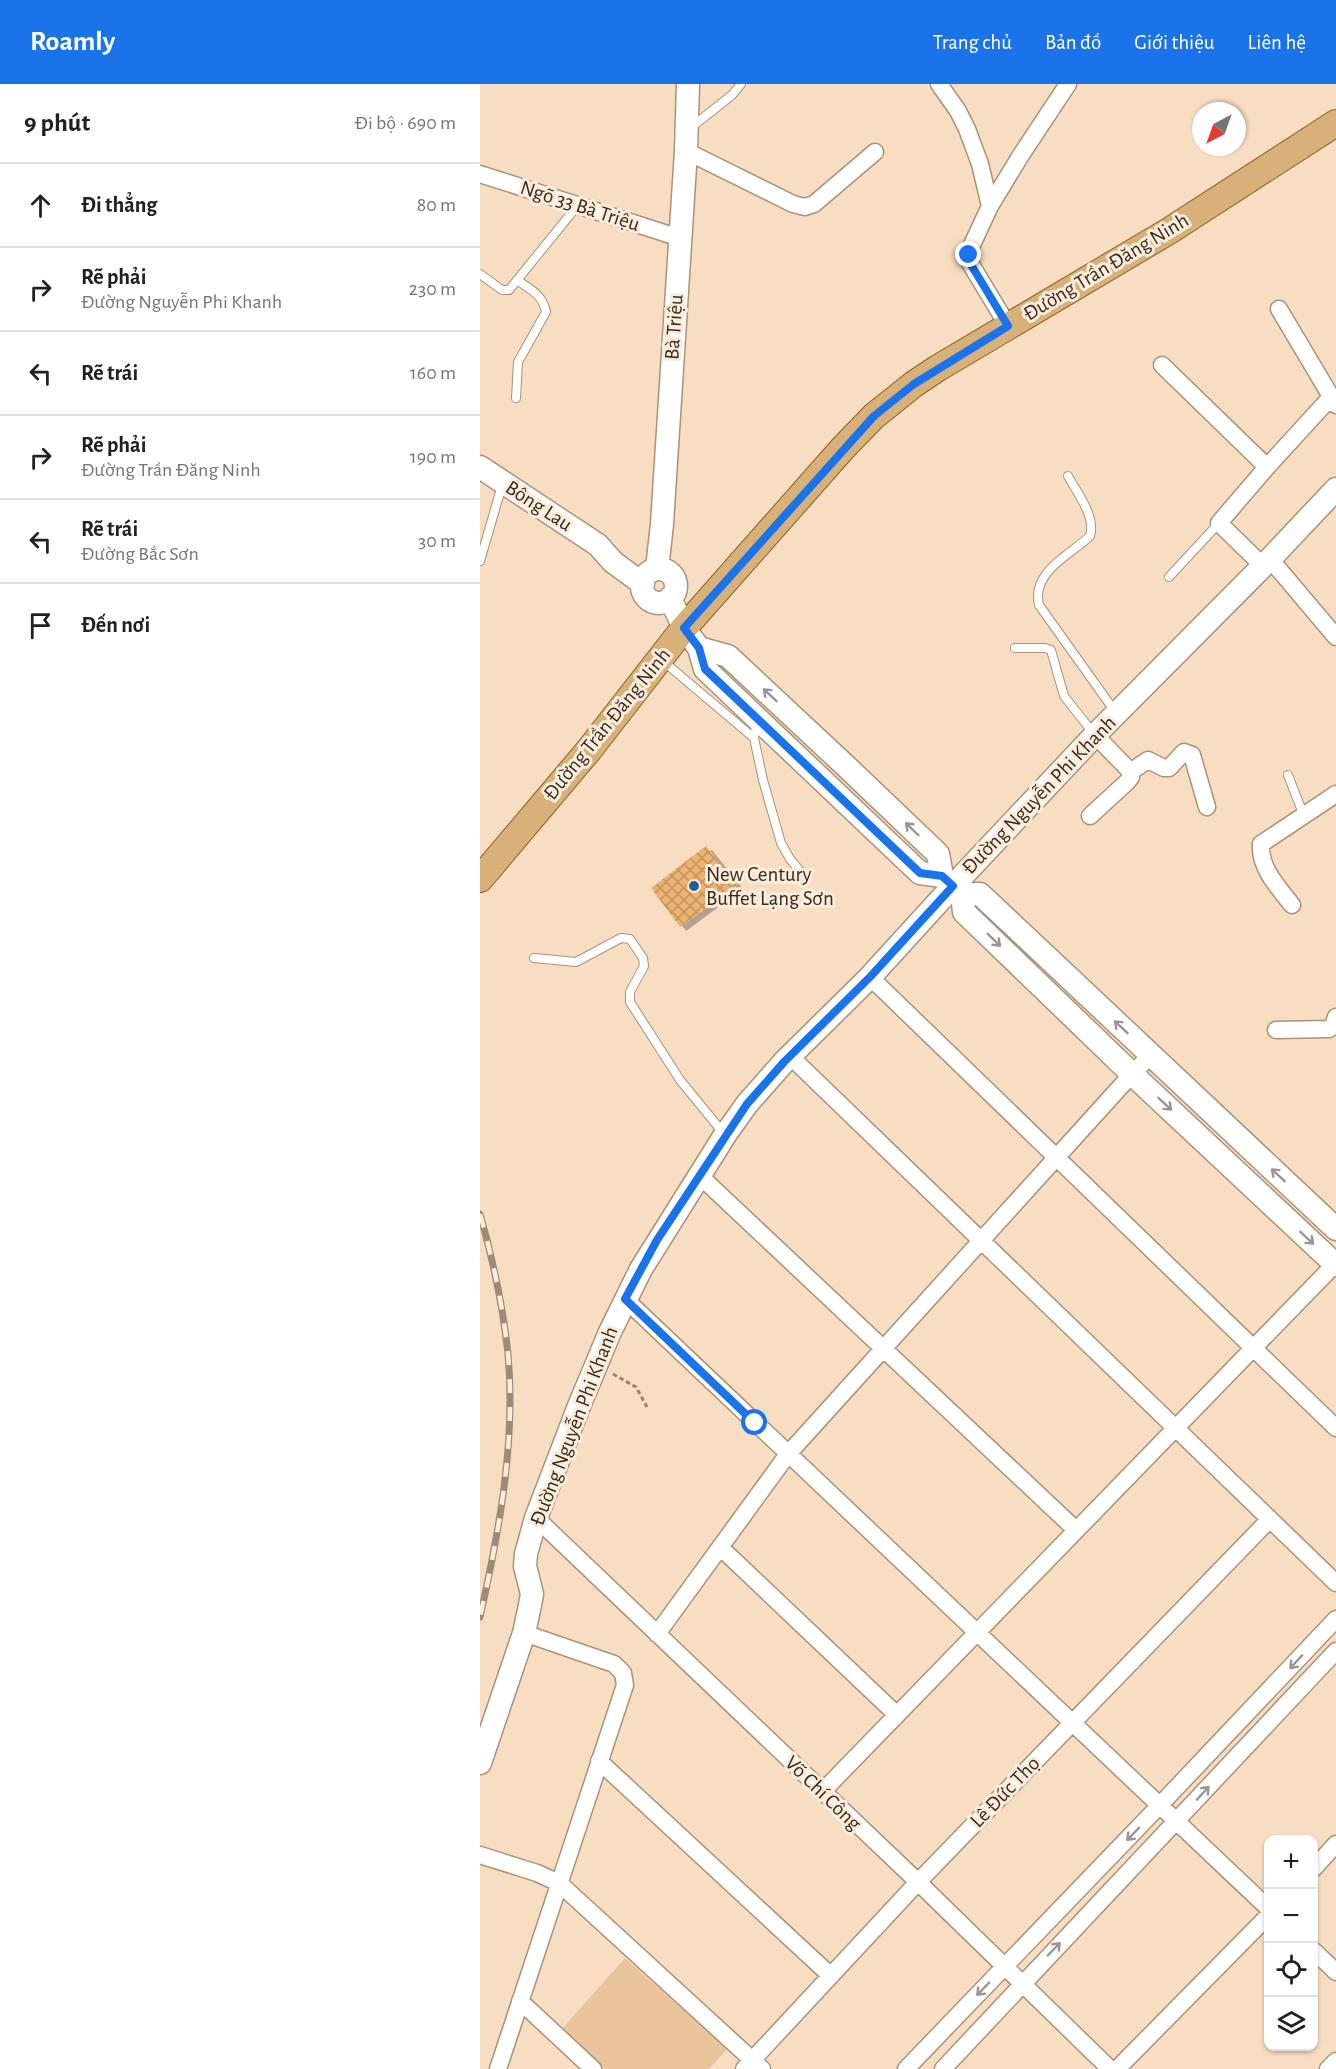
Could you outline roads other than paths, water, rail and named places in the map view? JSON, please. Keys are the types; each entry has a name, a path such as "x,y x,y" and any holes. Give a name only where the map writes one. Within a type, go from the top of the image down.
{"main road":[{"name":"Đường Trần Đăng Ninh","path":"480,879 589,750 660,658 692,638 874,416 914,384 1169,231 1336,123"}],"street":[{"name":"Bà Triệu","path":"651,575 662,524 687,141 688,84"},
{"path":"939,84 958,111 967,129 983,174 990,206"},
{"path":"1008,326 970,263 969,255 990,206 1068,84"},
{"path":"687,141 793,204 805,207 814,204 875,152"},
{"name":"Ngõ 33 Bà Triệu","path":"480,174 680,238"},
{"path":"1279,309 1333,401 1267,467 1219,523 1267,562 1336,637"},
{"path":"1162,365 1267,467"},
{"name":"Bông Lau","path":"480,467 598,544 613,562 651,575 663,569 673,576 676,588 670,598 692,638"},
{"name":"Đường Nguyễn Phi Khanh","path":"480,1763 524,1633 532,1594 525,1566 525,1554 536,1518 595,1365 625,1299 657,1240 725,1135 759,1089 790,1056 870,977 952,885 1095,735 1336,489"},
{"path":"692,638 705,669 755,728 920,873 980,894 1336,1229"},
{"path":"692,638 728,656 938,854 964,912 1132,1074 1336,1264 822,1792"},
{"path":"1090,816 1131,777 1130,772 1095,735"},
{"path":"1130,772 1148,760 1169,768 1184,752 1189,753 1192,755 1207,807"},
{"path":"1292,905 1270,876 1260,848 1264,841 1336,794"},
{"path":"870,977 1336,1428"},
{"path":"1276,1030 1329,1029 1333,1026 1336,1017"},
{"path":"657,1634 788,1454 1151,1055"},
{"path":"790,1056 1336,1583"},
{"path":"700,1176 1076,1530"},
{"path":"625,1299 1264,1903"},
{"name":"Võ Chí Công","path":"536,1518 918,1882 1110,2069"},
{"name":"Lê Đức Thọ","path":"753,2066 831,1976 918,1882 1270,1519"},
{"path":"720,1547 897,1715"},
{"path":"906,2069 1336,1619"},
{"path":"498,2069 625,1685 623,1672 614,1664 524,1633"},
{"path":"943,2069 1336,1651"},
{"path":"599,1761 831,1976"},
{"path":"1318,1864 1336,1844"},
{"path":"480,1855 559,1883 753,2066"},
{"path":"1117,2069 1264,1921"},
{"path":"1318,1955 1336,1972"},
{"path":"520,2001 593,2069"},
{"path":"1328,2069 1336,2061"}],"lane":[{"path":"687,141 741,84"},
{"path":"480,274 505,291 511,288 579,205"},
{"path":"516,398 518,362 546,312 545,305 539,296 517,280"},
{"path":"1068,476 1092,521 1092,530 1090,536 1047,572 1037,590 1037,598 1039,605 1117,713"},
{"path":"480,561 503,482"},
{"path":"1169,577 1219,523"},
{"path":"1016,648 1051,650 1064,696 1095,735"},
{"path":"660,658 755,728 763,780 781,843 804,876"},
{"path":"1288,775 1304,816"},
{"path":"534,958 576,962 621,938 630,939 643,958 644,966 630,992 630,1002 681,1080 725,1135"}],"railway":[{"path":"480,1214 500,1301 506,1336 510,1387 510,1420 504,1487 494,1552 480,1617"}],"place":[{"name":"New Century Buffet Lạng Sơn","path":"694,886"}]}
